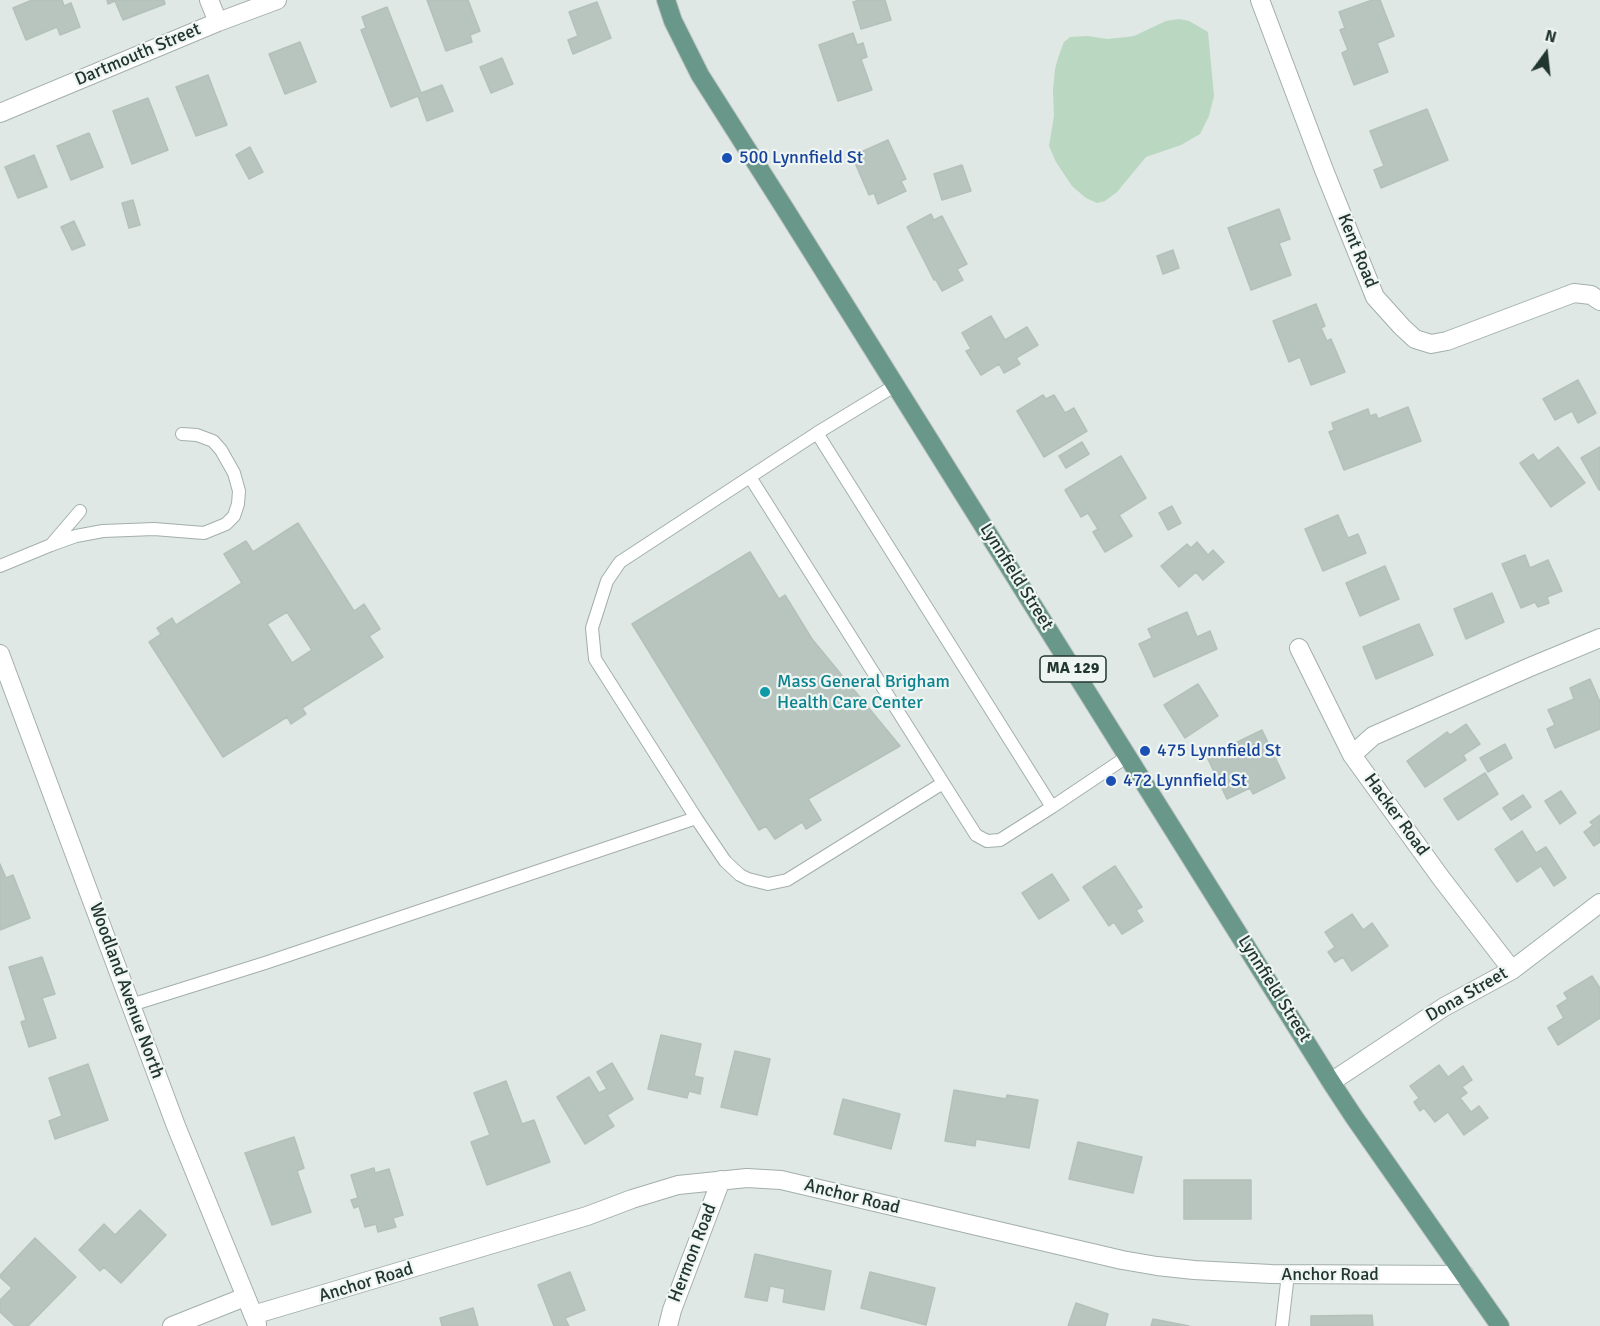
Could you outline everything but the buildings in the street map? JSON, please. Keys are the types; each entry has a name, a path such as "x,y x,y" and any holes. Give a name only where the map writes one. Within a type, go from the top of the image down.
{"main road":[{"name":"Lynnfield Street","path":"666,0 673,21 700,75 1331,1082 1500,1326"}],"street":[{"path":"209,0 218,22"},
{"name":"Dartmouth Street","path":"0,113 218,22 277,0"},
{"name":"Kent Road","path":"1260,0 1324,170 1376,297 1415,339 1431,344 1447,341 1574,293 1591,295 1600,302"},
{"path":"1352,755 1372,735 1600,638"},
{"name":"Hacker Road","path":"1299,648 1352,755 1441,878 1512,970"},
{"name":"Woodland Avenue North","path":"0,654 176,1125 256,1321"},
{"name":"Dona Street","path":"1331,1082 1444,1007 1512,970 1600,903"},
{"name":"Anchor Road","path":"256,1321 678,1185 747,1178 781,1180 1029,1239 1157,1266 1288,1274 1465,1275"},
{"name":"Hermon Road","path":"668,1326 721,1180"},
{"path":"172,1326 245,1297"}],"lane":[{"path":"896,385 816,434 620,562 608,580 592,628 595,659 726,861 740,875 758,882 778,883 796,876 943,783"},
{"path":"0,566 76,536 103,531 154,529 204,534 226,524 234,516 238,504 234,473 213,441 197,435 182,434"},
{"path":"816,434 1052,807"},
{"path":"750,477 973,832 979,838 987,841 1004,838 1128,756"},
{"path":"51,545 80,511"},
{"path":"131,1005 265,963 696,818"},
{"path":"1282,1326 1288,1274"}],"green space":[{"path":"1179,19 1189,21 1208,32 1214,96 1209,116 1200,134 1181,145 1146,157 1117,192 1105,201 1097,203 1086,198 1072,186 1056,162 1049,146 1054,116 1055,69 1064,42 1070,37 1088,36 1107,39 1134,36 1166,21"}],"place":[{"name":"500 Lynnfield St","path":"727,158"},
{"name":"Mass General Brigham Health Care Center","path":"765,692"},
{"name":"475 Lynnfield St","path":"1145,751"},
{"name":"472 Lynnfield St","path":"1111,781"}]}
